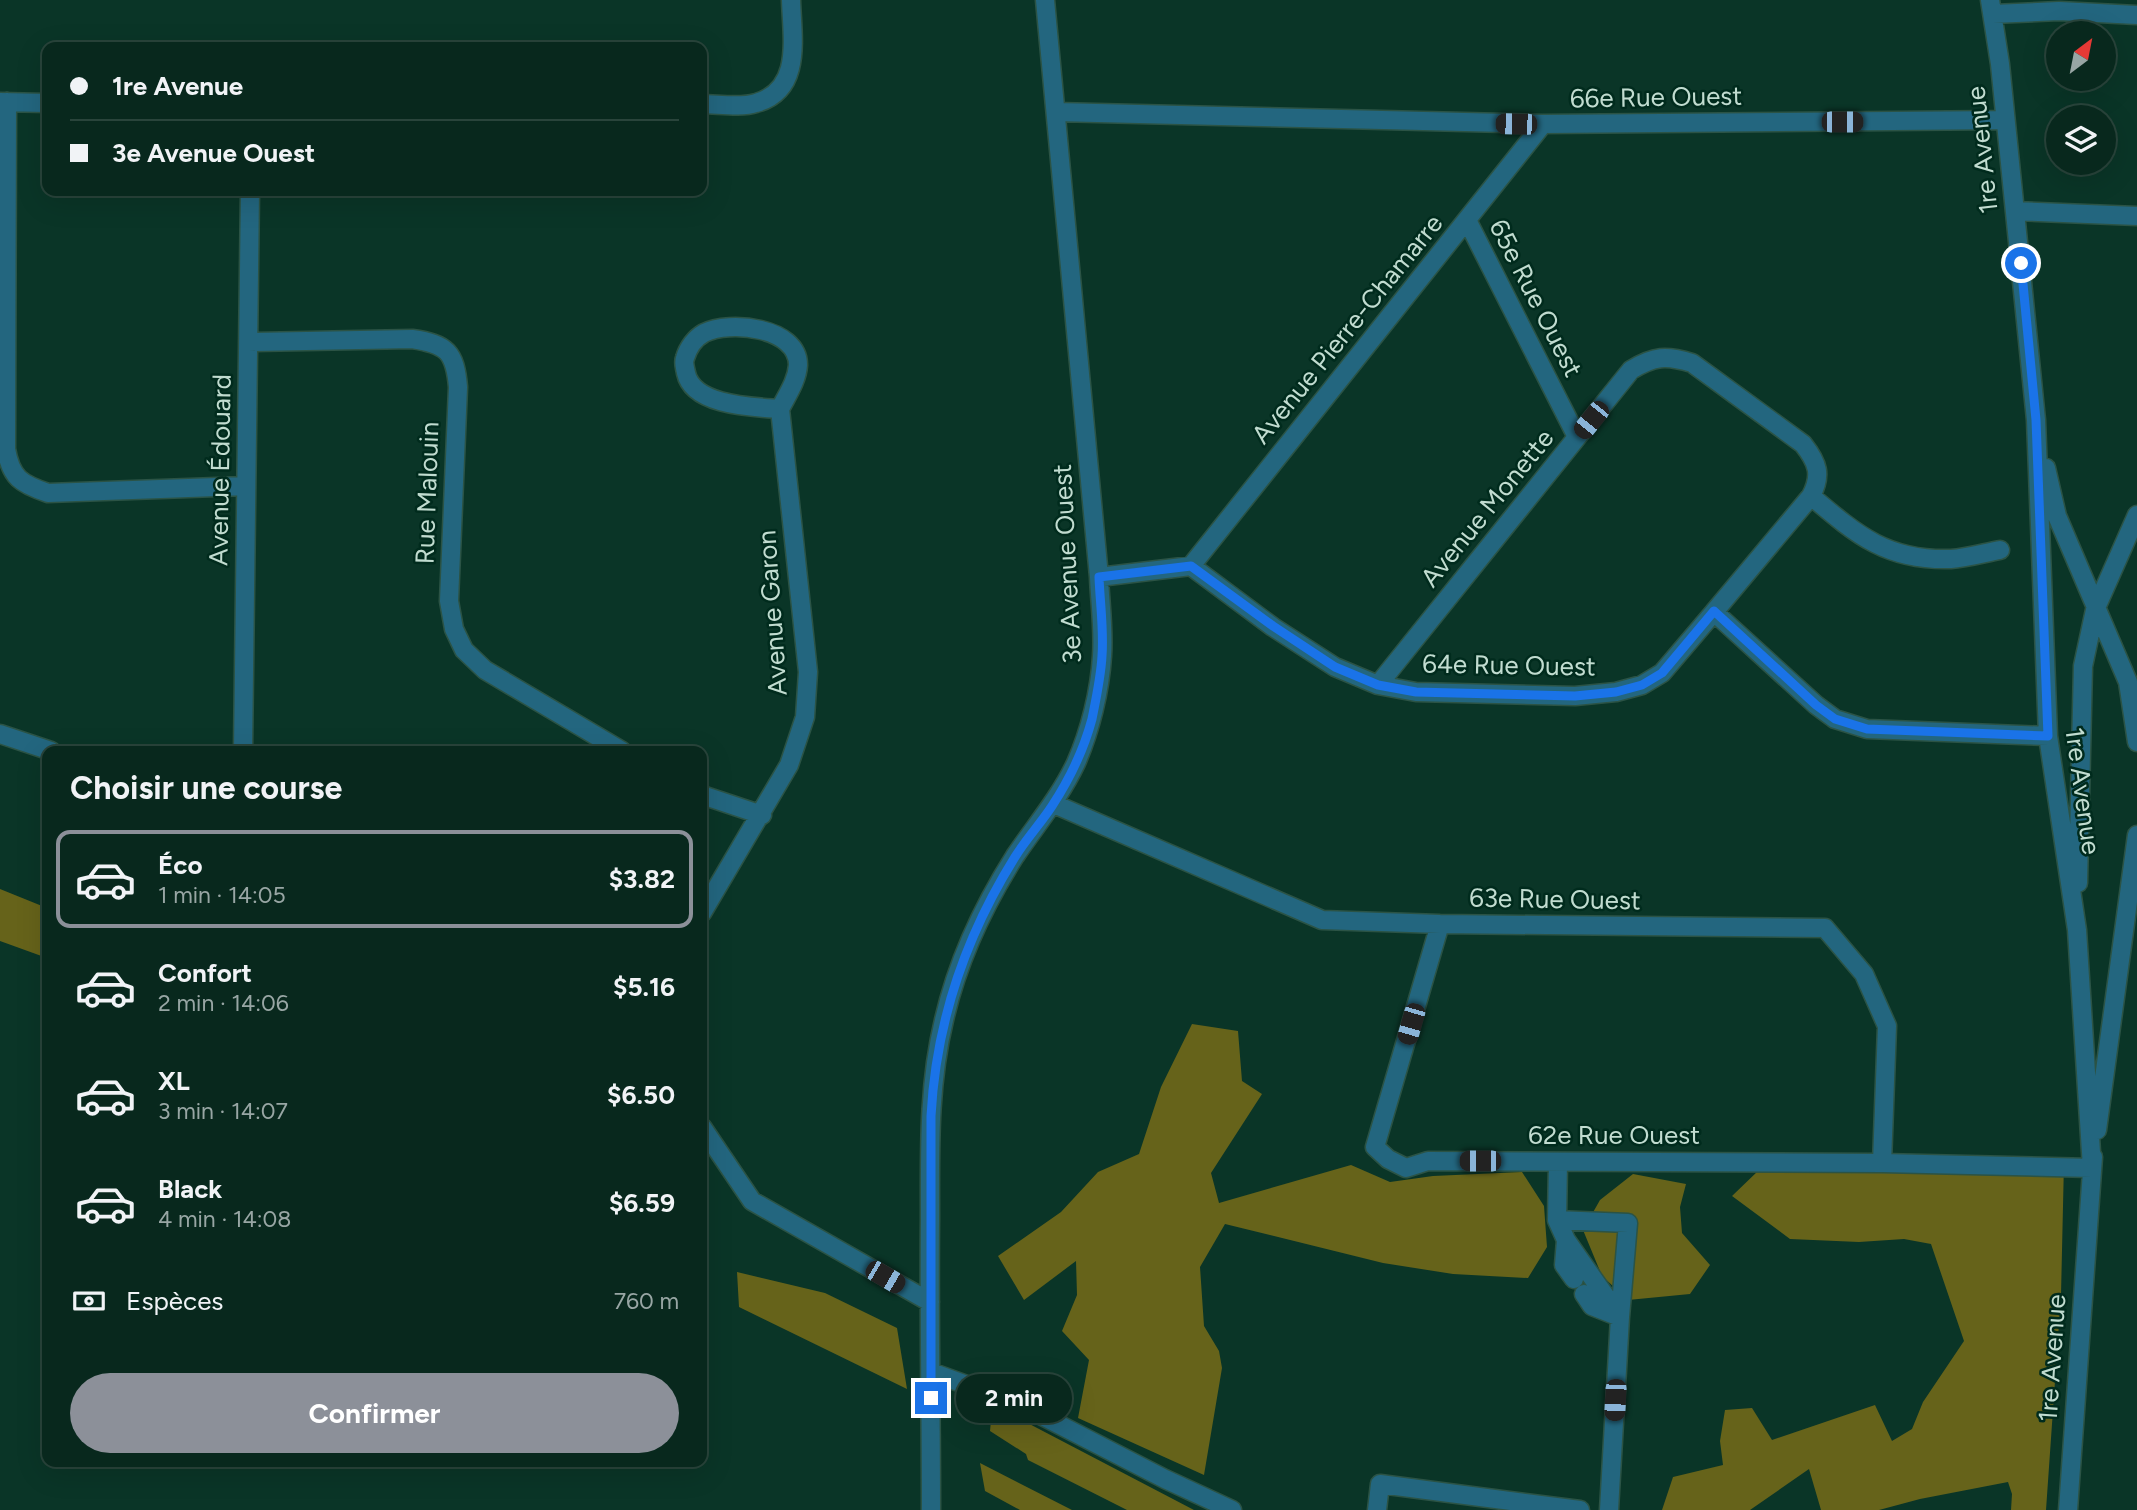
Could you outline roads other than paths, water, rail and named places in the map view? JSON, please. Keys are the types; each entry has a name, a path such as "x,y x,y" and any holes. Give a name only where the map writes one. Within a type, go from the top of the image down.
{"street":[{"path":"707,104 755,104 776,94 786,81 793,64 791,0"},
{"name":"3e Avenue Ouest","path":"931,1510 933,1070 944,1018 962,964 987,907 1016,856 1054,804 1076,762 1091,720 1102,656 1099,577 1045,0"},
{"path":"1992,7 2137,15"},
{"name":"1re Avenue","path":"1992,7 2036,420 2048,736 2077,930 2092,1168"},
{"path":"42,103 4,102 6,449 9,465 18,479 30,487 48,493 245,486"},
{"name":"66e Rue Ouest","path":"1056,112 1543,124 2005,120"},
{"name":"Avenue Pierre-Chamarre","path":"1191,566 1543,124"},
{"name":"Avenue Édouard","path":"243,746 250,196"},
{"path":"2015,211 2137,216"},
{"name":"65e Rue Ouest","path":"1467,220 1577,437"},
{"path":"755,327 775,335 791,346 798,363 793,384 780,409 754,408 715,400 698,391 688,380 683,361 689,346 705,332 755,327"},
{"name":"Rue Malouin","path":"249,342 412,339 435,342 449,353 457,370 458,387 449,601 454,629 464,650 485,670 614,746"},
{"name":"Avenue Monette","path":"1378,685 1631,370 1646,360 1676,358 1692,363 1803,444 1812,455 1817,469 1818,482 1811,496"},
{"name":"Avenue Garon","path":"707,905 789,765 805,718 808,672 780,409"},
{"name":"1re Avenue","path":"2036,420 2057,516 2127,682 2137,742"},
{"path":"2000,550 1953,559 1915,557 1882,548 1856,534 1811,496 1714,611 1816,705 1835,719 1867,729 2048,736"},
{"path":"2077,930 2083,666 2095,610 2137,515"},
{"path":"1099,577 1191,566"},
{"name":"64e Rue Ouest","path":"1191,566 1325,660 1378,685 1416,692 1575,696 1616,692 1642,685 1662,673 1714,611"},
{"path":"0,734 42,748"},
{"path":"707,798 762,815"},
{"name":"63e Rue Ouest","path":"1054,804 1322,920 1440,924 1825,928 1864,974 1887,1026 1882,1163"},
{"name":"1re Avenue","path":"2068,1510 2092,1168 2137,835"},
{"name":"62e Rue Ouest","path":"1440,924 1375,1147 1388,1159 1406,1168 1428,1161 1882,1163 2092,1168"},
{"path":"707,1134 752,1201 930,1302"},
{"path":"1558,1161 1557,1220 1566,1240 1620,1317"},
{"path":"1557,1220 1628,1223 1609,1510"},
{"path":"1566,1240 1564,1265 1574,1279"},
{"path":"1584,1294 1592,1306 1620,1317"},
{"path":"931,1372 1019,1404 1164,1479 1233,1510"},
{"path":"1377,1510 1380,1484 1506,1505 1580,1510"}]}
